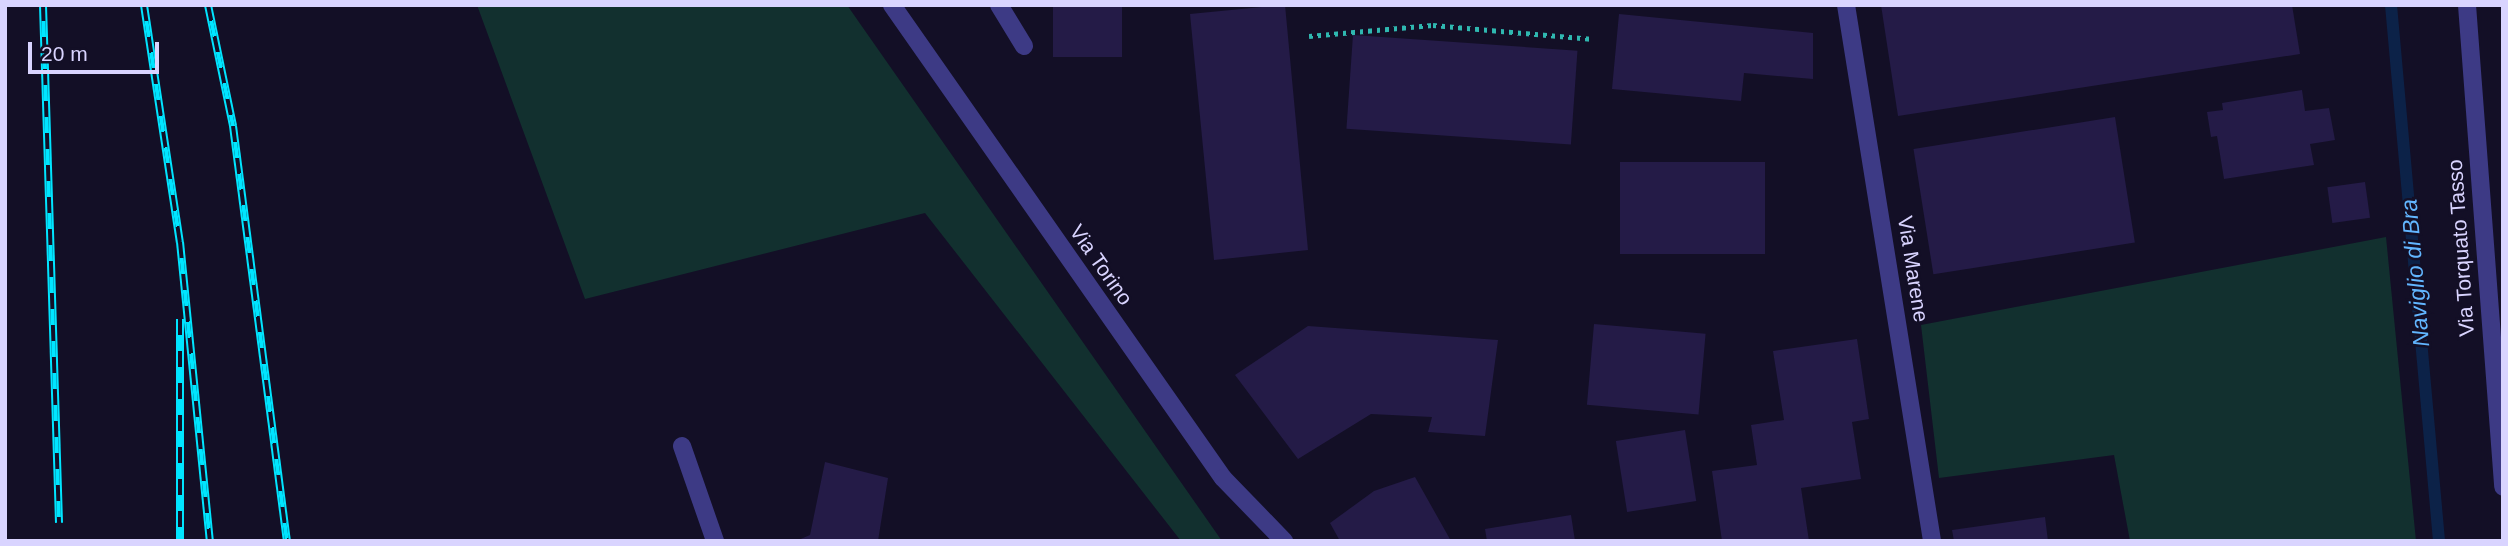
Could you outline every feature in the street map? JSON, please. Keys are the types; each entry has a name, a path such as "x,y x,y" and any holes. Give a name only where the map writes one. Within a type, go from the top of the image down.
{"street":[{"name":"Via Torino","path":"891,5 1223,478 1284,541"},
{"path":"999,5 1024,46"},
{"name":"Via Marene","path":"1846,5 1932,541"},
{"name":"Via Torquato Tasso","path":"2467,5 2503,487"},
{"path":"682,446 715,541"}],"path":[{"path":"1309,36 1433,25 1593,39"}],"green space":[{"path":"477,5 847,5 1222,541 1181,541 925,213 585,299"},
{"path":"2386,237 2416,541 2130,541 2114,455 1939,478 1921,325"}],"building":[{"path":"1053,5 1122,5 1122,57 1053,57"},
{"path":"1285,5 1308,250 1214,260 1190,14"},
{"path":"1881,5 2292,5 2300,54 1898,116"},
{"path":"1619,14 1813,33 1813,79 1744,73 1741,101 1612,89"},
{"path":"1353,35 1577,51 1571,144 1346,129"},
{"path":"2302,90 2305,111 2329,108 2335,140 2310,144 2314,165 2224,179 2217,136 2211,137 2207,112 2223,110 2222,103"},
{"path":"2115,117 2135,242 1933,274 1914,149"},
{"path":"1620,162 1765,162 1765,254 1620,254"},
{"path":"2365,182 2370,218 2332,223 2327,187"},
{"path":"1594,324 1706,334 1699,414 1587,405"},
{"path":"1308,326 1498,340 1485,436 1428,432 1432,417 1371,414 1298,459 1235,375"},
{"path":"1857,339 1869,419 1852,422 1861,479 1801,488 1809,541 1722,541 1712,471 1757,465 1751,425 1784,420 1773,351"},
{"path":"1685,430 1696,501 1627,512 1616,441"},
{"path":"825,462 888,478 878,541 796,541 810,535"},
{"path":"1415,477 1451,541 1340,541 1330,523 1374,491"},
{"path":"1571,515 1575,541 1487,541 1485,529"},
{"path":"2045,517 2048,541 1954,541 1952,530"}],"waterway":[{"name":"Naviglio di Bra","path":"2391,5 2439,541"}],"railway":[{"path":"43,5 59,523"},
{"path":"144,5 180,242 210,541"},
{"path":"208,5 233,126 287,541"},
{"path":"180,319 180,541"}]}
